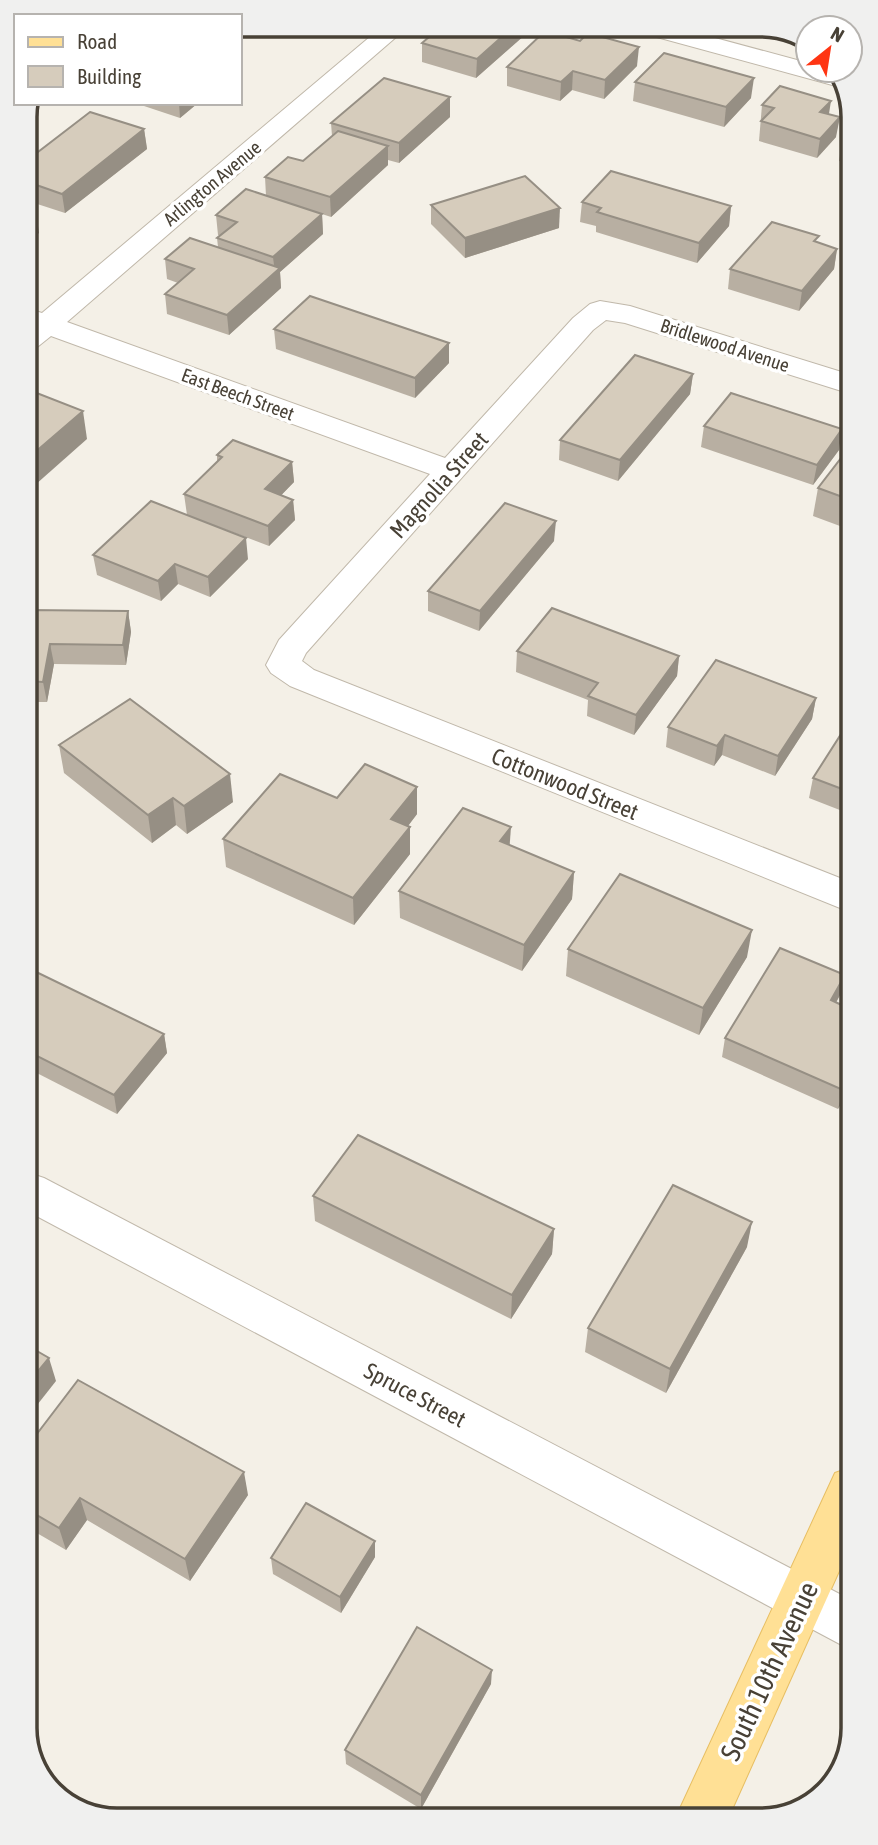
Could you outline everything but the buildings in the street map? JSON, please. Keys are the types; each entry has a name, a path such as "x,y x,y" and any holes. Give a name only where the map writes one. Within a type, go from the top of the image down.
{"main road":[{"name":"South 10th Avenue","path":"705,1808 841,1513"}],"street":[{"name":"Arlington Avenue","path":"37,324 384,37"},
{"path":"684,37 794,67"},
{"name":"Bridlewood Avenue","path":"600,310 630,315 841,382"},
{"name":"Magnolia Street","path":"283,665 291,648 583,324 600,310"},
{"name":"East Beech Street","path":"37,330 451,471"},
{"name":"Cottonwood Street","path":"283,665 302,678 841,894"},
{"name":"Spruce Street","path":"37,1195 841,1621"}]}
